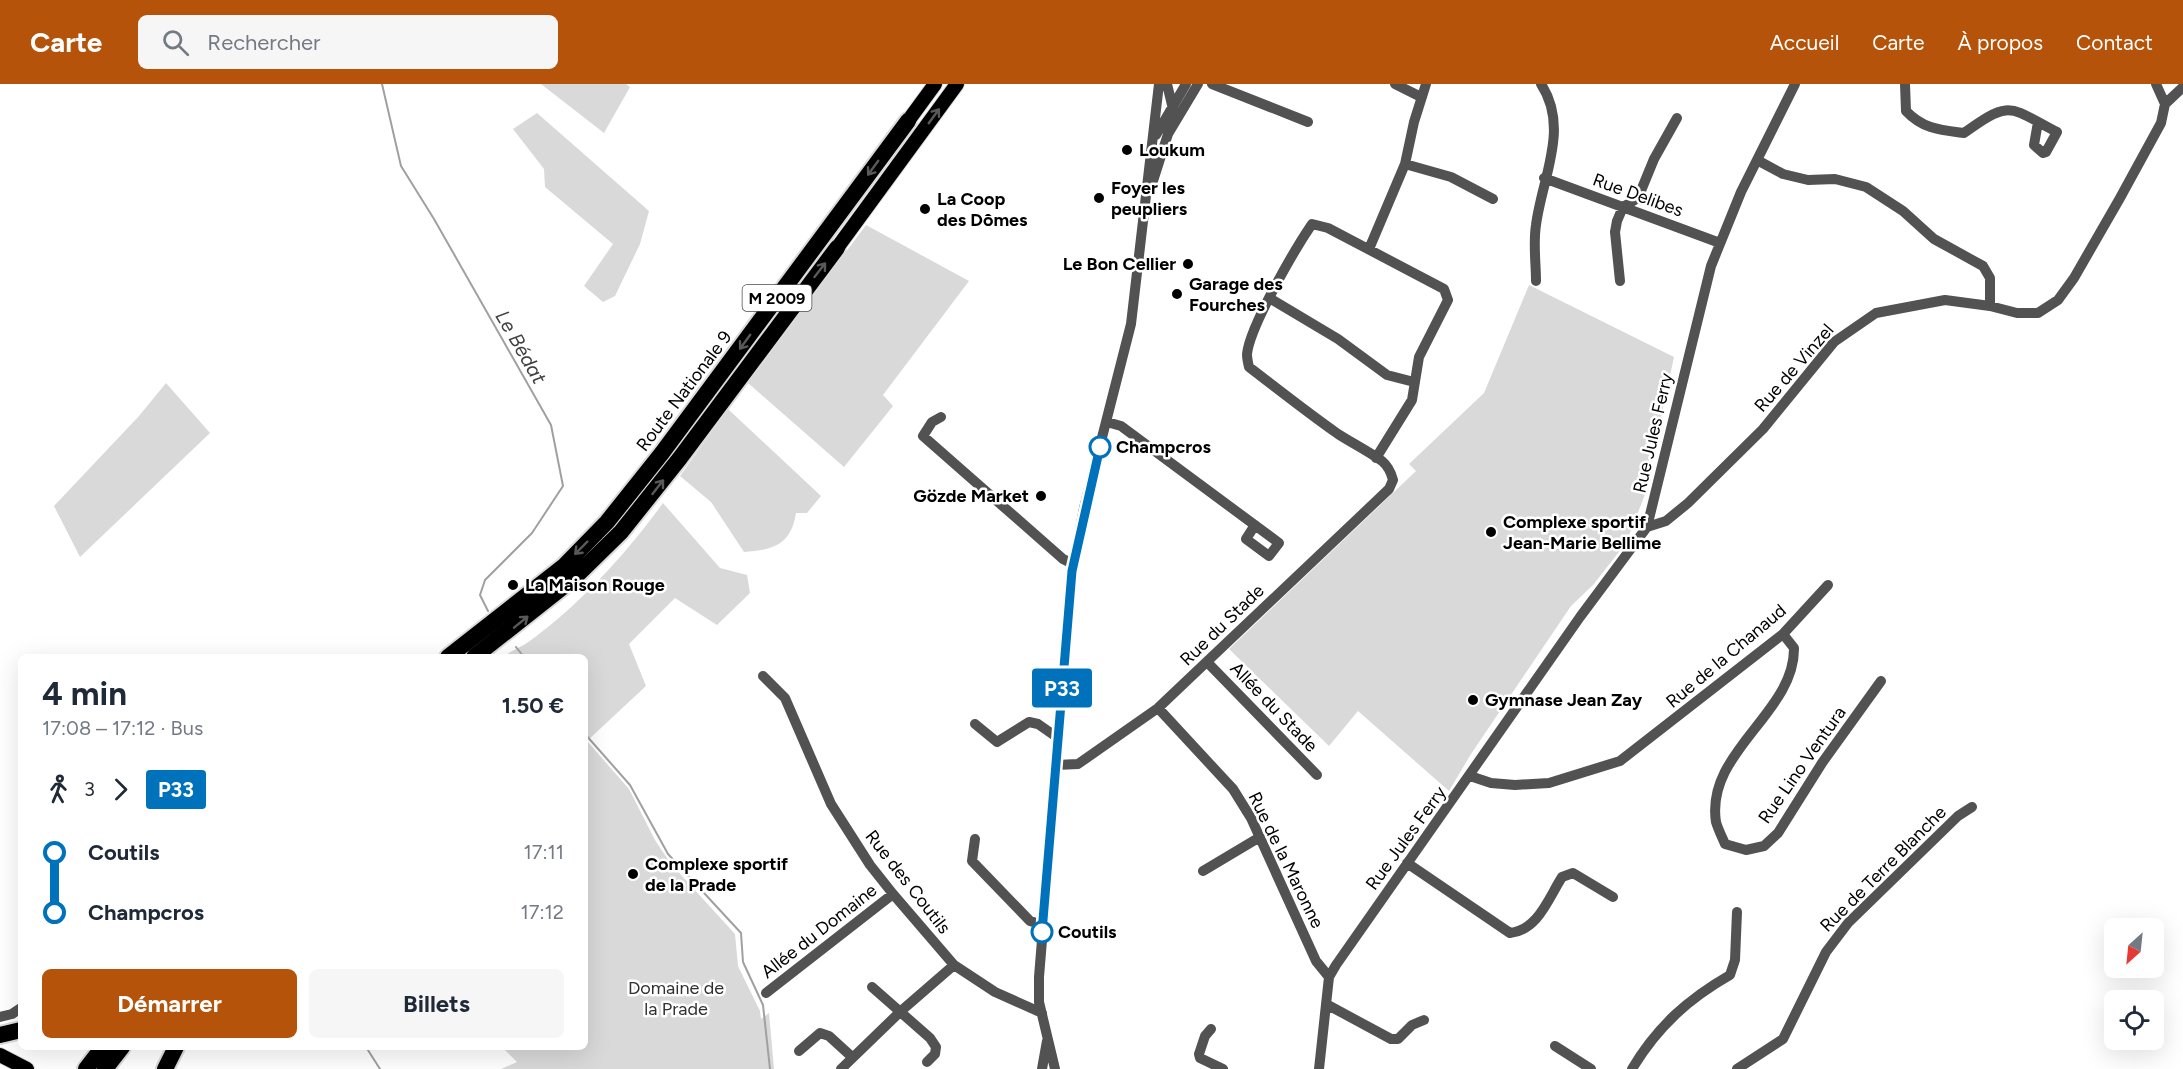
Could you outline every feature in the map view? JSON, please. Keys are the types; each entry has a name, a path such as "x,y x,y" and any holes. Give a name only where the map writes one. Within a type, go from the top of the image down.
{"highway":[{"name":"Route Nationale 9","path":"452,654 564,566 607,522 662,453 908,121"},
{"name":"Route Nationale 9","path":"478,654 596,558 644,504 837,248"},
{"path":"0,1035 18,1031"},
{"path":"86,1069 101,1050"},
{"path":"105,1069 120,1050"},
{"path":"165,1069 174,1050"}],"main road":[{"name":"Route Nationale 9","path":"908,121 935,84"},
{"name":"M 2009","path":"837,248 957,84"},
{"path":"0,1054 27,1069"}],"street":[{"path":"1055,1069 1053,1052 1047,1041 1042,1013 1040,976 1073,564 1084,508 1131,324 1159,84"},
{"path":"1167,84 1176,118"},
{"path":"1151,147 1172,105 1186,84"},
{"path":"1142,231 1163,146 1176,118 1198,84"},
{"path":"1212,84 1308,122"},
{"path":"1395,84 1420,97"},
{"path":"1369,249 1406,164 1420,97 1425,84"},
{"path":"1536,281 1535,227 1544,178 1555,145 1552,108 1541,84"},
{"name":"Rue Jules Ferry","path":"1319,1069 1329,976 1580,617 1647,527 1711,266 1757,160 1795,84"},
{"path":"1905,84 1906,111 1917,123 1933,129 1964,133 1992,112 2008,109 2038,122"},
{"path":"2156,84 2165,104 2183,87"},
{"name":"Rue de Vinzel","path":"1647,527 1666,521 1743,450 1763,429 1818,359 1851,328 1876,313 1909,304 1945,300 1990,306 2018,313 2038,313 2058,300 2074,278 2161,123 2165,104"},
{"path":"1620,281 1615,232 1623,207 1638,198 1654,159 1677,118"},
{"path":"1757,160 1783,174 1808,180 1835,179 1866,187 1903,211 1934,239 1983,266 1990,278 1990,306"},
{"path":"1406,164 1451,177 1493,199"},
{"name":"Rue Delibes","path":"1544,178 1720,243"},
{"path":"1312,224 1328,228 1444,289 1448,300 1419,357 1412,400 1376,458 1336,432 1249,367 1247,355 1252,335 1271,299 1296,248 1312,224"},
{"path":"1271,299 1338,339 1387,375 1414,382"},
{"path":"941,417 932,422 924,436 1063,559 1073,564"},
{"path":"1107,422 1120,426 1255,525"},
{"name":"Rue du Stade","path":"1056,765 1078,764 1158,708 1389,489 1393,480 1389,468 1376,458"},
{"name":"Rue de la Chanaud","path":"1470,776 1491,783 1515,786 1549,783 1620,761 1783,634 1828,585"},
{"name":"Rue Lino Ventura","path":"1783,634 1794,648 1791,675 1736,753 1719,788 1716,822 1725,844 1746,850 1764,846 1778,833 1822,763 1881,681"},
{"name":"Allée du Stade","path":"1207,662 1317,775"},
{"name":"Rue des Coutils","path":"763,676 785,698 831,804 870,865 893,894 954,965 995,992 1042,1013"},
{"name":"Rue de la Maronne","path":"1158,708 1233,789 1260,837 1316,961 1329,976"},
{"path":"975,724 997,742 1029,722 1038,724 1058,738"},
{"name":"Rue de Terre Blanche","path":"1737,1069 1784,1040 1826,952 1848,923 1958,816 1972,807"},
{"path":"1203,871 1260,837"},
{"path":"975,839 972,861 1030,921 1043,926"},
{"path":"1407,863 1510,933 1521,932 1534,923 1562,877 1568,873 1573,873 1613,897"},
{"name":"Allée du Domaine","path":"766,993 893,894"},
{"path":"1632,1069 1673,1016 1697,994 1730,975 1735,960 1737,912"},
{"path":"841,1069 901,1011 954,965"},
{"path":"872,987 921,1027 936,1047 935,1054 927,1062"},
{"path":"1326,1004 1391,1039 1398,1039 1412,1025 1424,1020"},
{"path":"0,1017 18,1010"},
{"path":"1211,1029 1205,1036 1198,1054 1200,1058 1223,1069"},
{"path":"799,1051 820,1033 829,1036 852,1057"},
{"path":"1042,1069 1047,1041"},
{"path":"1555,1046 1591,1069"}],"green space":[{"path":"541,84 626,84 630,87 604,133"},
{"path":"537,113 649,211 640,244 615,296 603,302 584,286 613,244 545,187 544,169 513,129"},
{"path":"866,225 969,281 883,395 893,406 844,467 748,383"},
{"name":"Complexe sportif Jean-Marie Bellime","path":"1529,285 1674,357 1644,497 1626,543 1593,585 1571,606 1471,754 1449,791 1358,711 1329,746 1229,649 1416,471 1409,464 1484,393"},
{"path":"166,383 210,433 80,557 54,506 139,416"},
{"path":"728,409 821,496 807,513 796,513 794,524 785,539 764,550 744,552 711,502 680,476"},
{"path":"663,503 720,568 747,575 750,593 717,625 675,598 629,644 646,686 588,740 588,654 508,654 547,628 583,596 633,541"},
{"name":"Domaine de la Prade","path":"588,742 629,789 655,840 671,864 735,934 738,966 760,1011 761,1019 769,1013 774,1069 501,1069 517,1062 505,1050 588,1050"}],"waterway":[{"name":"Le Bédat","path":"382,84 401,166 434,219 551,425 563,486 532,533 485,580 480,595 488,611"},
{"name":"Le Bédat","path":"516,647 522,654"},
{"name":"Le Bédat","path":"588,737 630,785 668,854 741,933 743,962 763,1005 770,1069"},
{"path":"368,1050 380,1069"}],"bus line":[{"name":"P33","path":"1042,932 1072,571 1084,508 1100,447"}],"place":[{"name":"Loukum","path":"1127,150"},
{"name":"Foyer les peupliers","path":"1099,198"},
{"name":"La Coop des Dômes","path":"925,209"},
{"name":"Le Bon Cellier","path":"1188,264"},
{"name":"Garage des Fourches","path":"1177,294"},
{"name":"Champcros","path":"1100,447"},
{"name":"Gözde Market","path":"1041,496"},
{"name":"Complexe sportif Jean-Marie Bellime","path":"1491,532"},
{"name":"La Maison Rouge","path":"513,585"},
{"name":"Gymnase Jean Zay","path":"1473,700"},
{"name":"Complexe sportif de la Prade","path":"633,874"},
{"name":"Coutils","path":"1042,932"}]}
